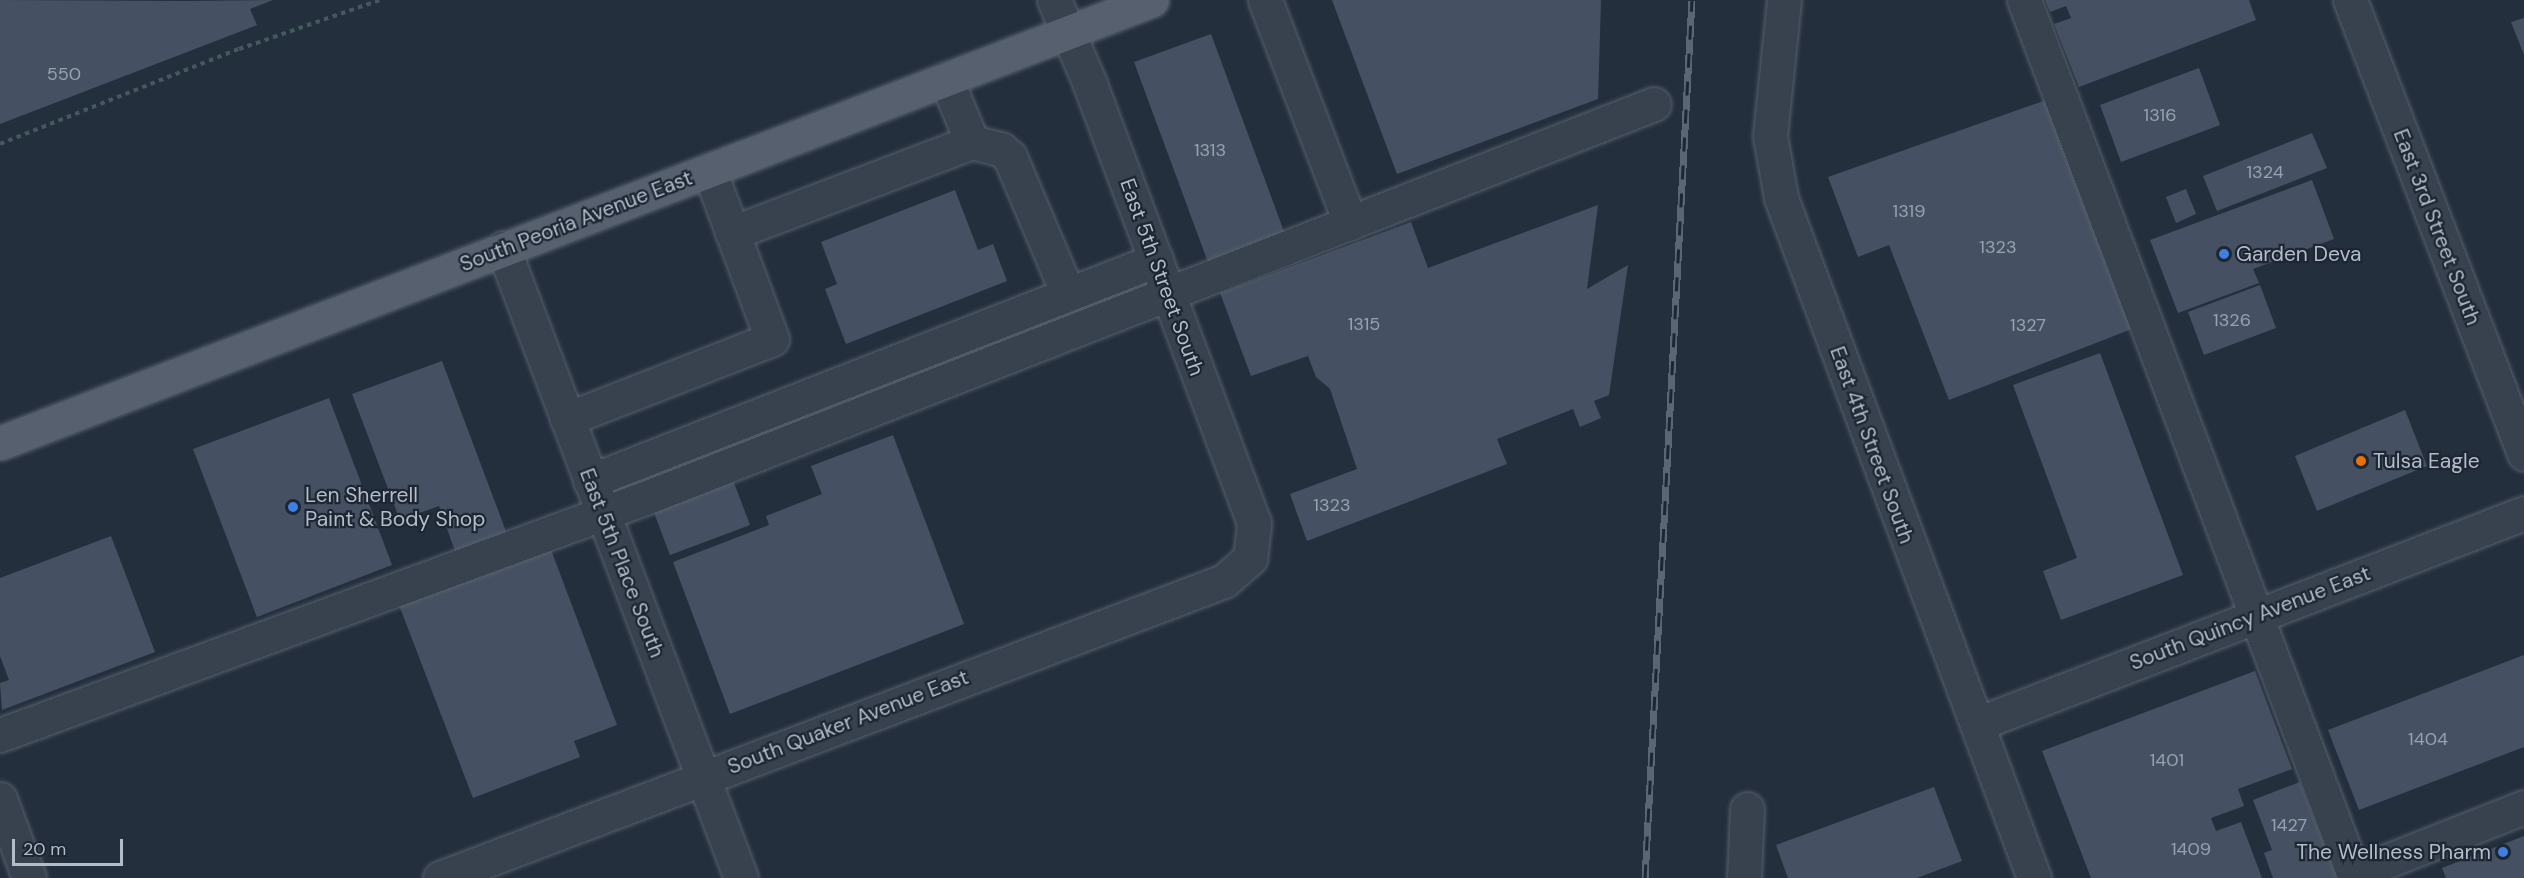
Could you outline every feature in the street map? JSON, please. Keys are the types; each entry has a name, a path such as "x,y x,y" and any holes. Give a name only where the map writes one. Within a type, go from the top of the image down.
{"main road":[{"name":"South Peoria Avenue East","path":"0,443 1152,0"}],"street":[{"name":"East 5th Street South","path":"1054,0 1156,260 1254,523 1250,558"},
{"path":"1265,0 1350,223"},
{"name":"East 4th Street South","path":"1784,0 1770,136 1781,198 2034,878"},
{"path":"2024,0 2354,876 2524,807"},
{"name":"East 3rd Street South","path":"2350,0 2524,454"},
{"path":"946,79 972,142"},
{"path":"0,735 603,513 1654,104"},
{"path":"732,233 972,142 1000,149 1010,157 1068,294"},
{"path":"567,419 772,339 709,170"},
{"name":"East 5th Place South","path":"503,248 741,878"},
{"path":"590,481 1156,260"},
{"name":"South Quincy Avenue East","path":"1977,724 2524,513"},
{"name":"South Quaker Avenue East","path":"440,878 704,776 1224,581 1250,558"},
{"path":"0,800 28,878"},
{"path":"1744,878 1747,809"}],"path":[{"path":"0,144 239,49 380,0"}],"building":[{"path":"0,0 273,0 250,9 257,25 0,124"},
{"path":"1332,0 1601,0 1598,99 1397,174"},
{"path":"2045,0 2249,0 2256,20 2079,87 2054,24 2071,18 2066,6 2050,12"},
{"path":"2524,18 2524,55 2511,22"},
{"path":"1211,34 1286,237 1209,265 1134,62"},
{"path":"2199,68 2220,125 2121,162 2100,105"},
{"path":"2049,99 2137,327 1949,400 1889,245 1858,257 1828,177"},
{"path":"2312,133 2327,168 2217,211 2203,176"},
{"name":"Garden Deva","path":"2312,180 2334,239 2253,269 2259,283 2178,313 2150,240"},
{"path":"2186,189 2196,214 2176,223 2166,197"},
{"path":"955,190 978,250 993,244 1007,281 846,344 825,289 837,284 821,242"},
{"path":"1598,205 1587,289 1628,265 1609,395 1594,401 1601,418 1580,427 1573,409 1497,439 1507,464 1307,541 1290,494 1357,469 1330,389 1316,377 1308,356 1251,376 1220,293 1411,222 1428,268"},
{"path":"2260,285 2276,328 2204,355 2188,312"},
{"path":"2100,353 2183,575 2061,620 2043,571 2077,558 2013,385"},
{"path":"442,361 507,534 456,554 439,506 400,520 352,394"},
{"name":"Len Sherrell Paint & Body Shop","path":"329,398 392,565 257,617 193,449"},
{"name":"Tulsa Eagle","path":"2405,410 2427,466 2317,511 2295,456"},
{"path":"893,435 964,624 730,714 673,562 769,525 766,516 822,494 811,466"},
{"path":"733,480 750,525 670,555 653,510"},
{"path":"111,536 155,652 2,710 0,683 9,680 0,656 0,578"},
{"path":"550,547 617,725 574,741 580,757 473,798 399,605"},
{"path":"2524,655 2524,747 2359,810 2328,730"},
{"path":"2255,671 2292,769 2238,789 2244,806 2211,818 2216,831 2241,822 2262,878 2091,878 2042,751"},
{"path":"2300,782 2337,878 2273,878 2264,853 2272,850 2253,800"},
{"path":"1934,787 1962,861 1917,878 1788,878 1776,845"},
{"name":"The Wellness Pharm","path":"2524,836 2524,878 2446,878 2442,868"}],"railway":[{"path":"1645,878 1692,0"}],"place":[{"name":"Garden Deva","path":"2224,254"},
{"name":"Tulsa Eagle","path":"2361,461"},
{"name":"Len Sherrell Paint & Body Shop","path":"293,507"},
{"name":"The Wellness Pharm","path":"2503,852"}]}
